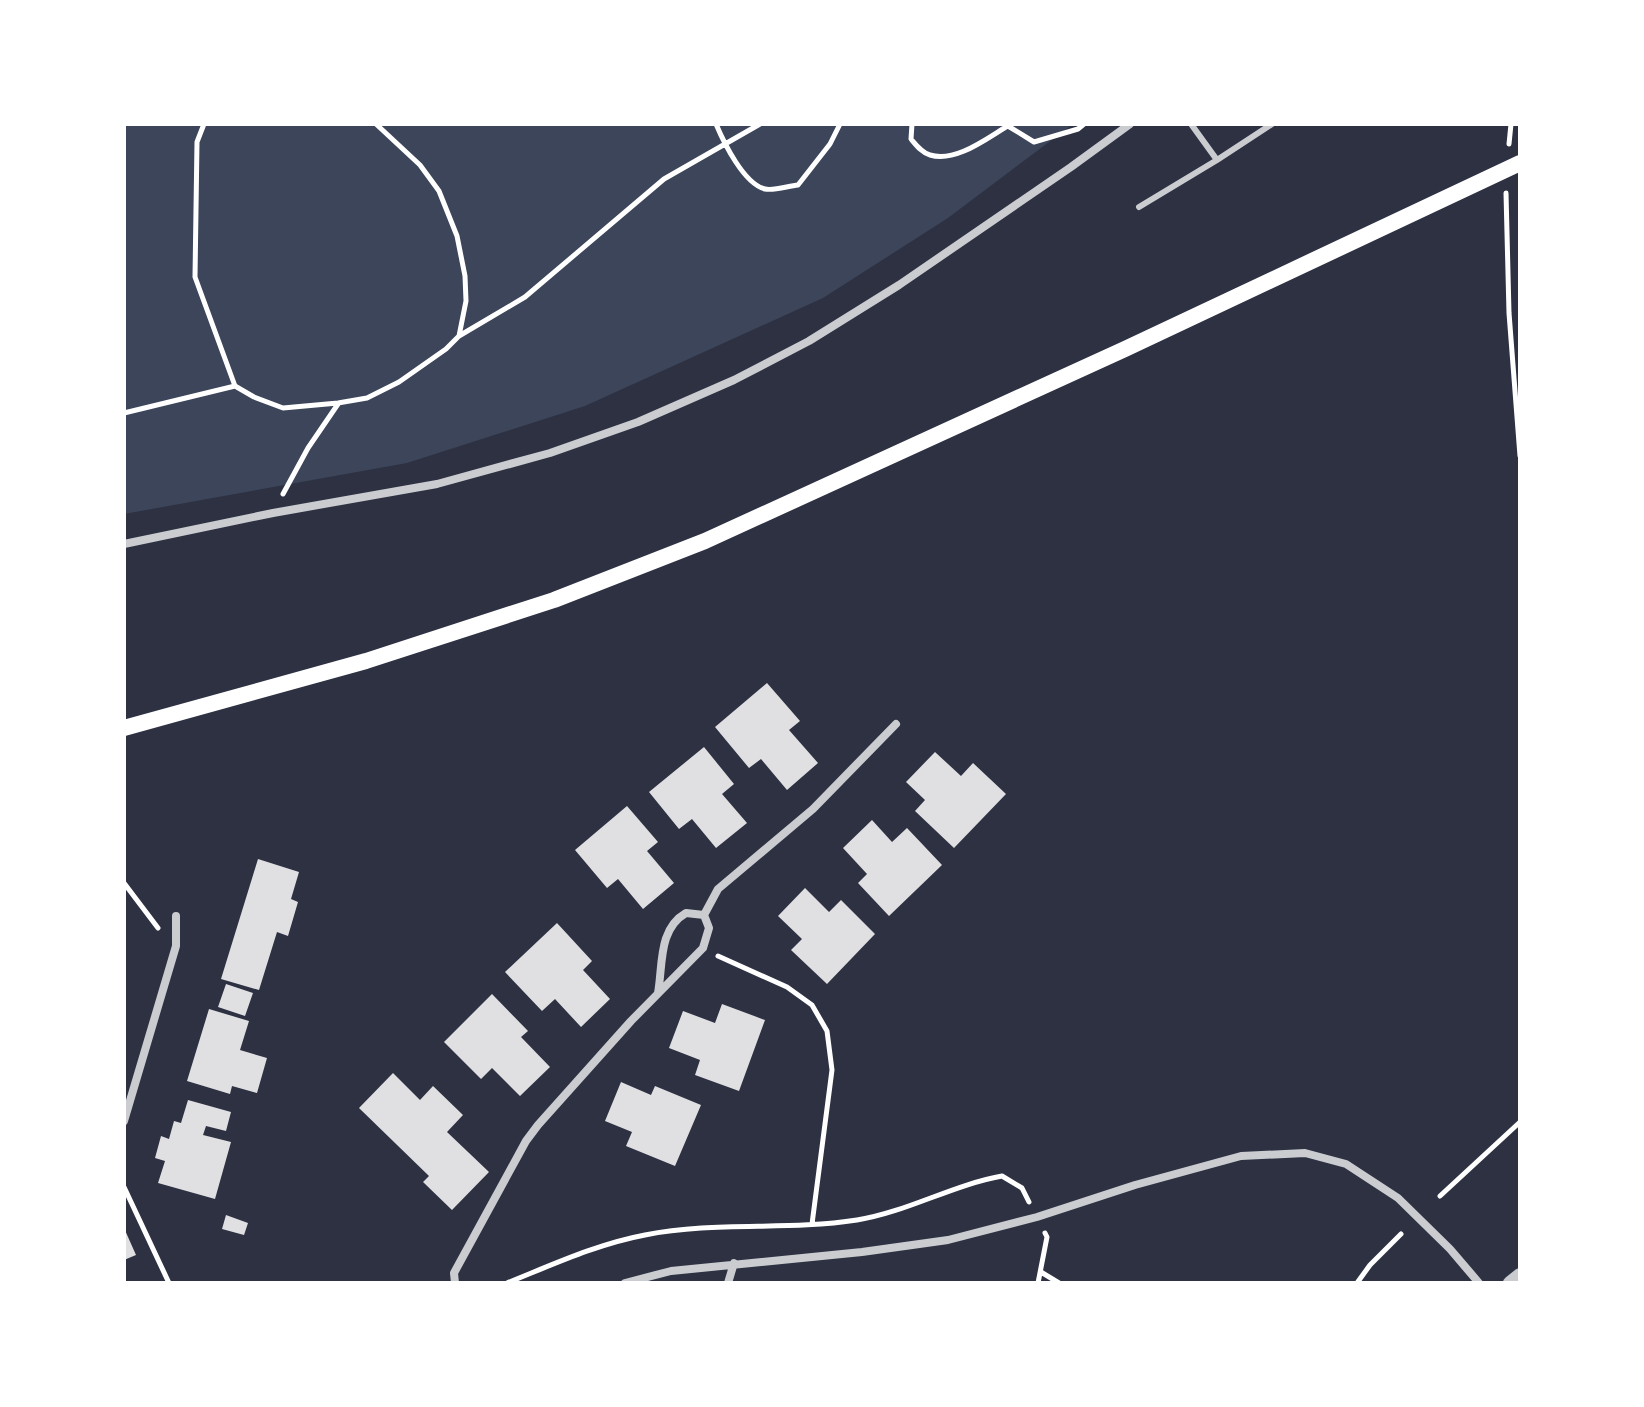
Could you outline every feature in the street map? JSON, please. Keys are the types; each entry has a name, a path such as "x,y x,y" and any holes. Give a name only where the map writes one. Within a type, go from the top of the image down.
{"main road":[{"path":"124,728 381,657 554,600 705,541 1125,349 1438,201 1514,161"}],"street":[{"path":"124,544 437,484 550,453 638,422 734,380 809,341 899,285 1130,124"},
{"path":"455,1283 454,1273 526,1141 546,1115 703,948 709,928 704,915 718,889 813,809 896,724"},
{"path":"658,993 665,939 670,926 686,913 704,915"},
{"path":"124,1121 176,946 176,916"},
{"path":"625,1283 671,1271 848,1254 934,1242 1037,1217 1135,1185 1241,1156 1305,1153 1346,1164 1398,1198 1450,1249 1479,1283"},
{"path":"728,1283 734,1263"},
{"path":"1510,1283 1520,1275"}],"lane":[{"path":"1191,124 1217,160"},
{"path":"1139,207 1272,124"}],"path":[{"path":"204,124 197,142 195,277 235,386 283,408 367,398 399,382 446,349 459,336 525,297 664,179 760,124"},
{"path":"376,124 420,165 444,202 457,236 465,276 466,301 459,336"},
{"path":"716,124 725,146 750,181 766,189 798,185 830,144 840,124"},
{"path":"912,124 911,139 927,155 946,157 974,146 1010,125 1034,142 1078,129 1084,124"},
{"path":"1511,124 1514,161"},
{"path":"1506,189 1509,313 1520,456"},
{"path":"124,413 235,386"},
{"path":"273,513 308,448 338,403"},
{"path":"124,883 149,919 176,946"},
{"path":"703,948 787,987 812,1005 827,1031 832,1070 812,1224"},
{"path":"1440,1196 1520,1122"},
{"path":"507,1283 593,1249 645,1235 740,1225 812,1224 881,1214 975,1181 1002,1176 1022,1188 1047,1237 1038,1283"},
{"path":"124,1187 169,1283"},
{"path":"1357,1283 1401,1234"},
{"path":"1041,1272 1059,1283"}],"shaded area":[{"path":"124,124 1073,124 948,218 823,298 585,406 407,463 124,514"}],"building":[{"path":"767,683 800,721 789,730 818,763 787,790 761,759 749,768 715,727"},
{"path":"704,747 734,784 722,794 747,823 716,848 692,819 679,829 649,792"},
{"path":"935,752 961,776 973,763 1006,794 954,848 915,811 925,800 906,782"},
{"path":"627,806 658,842 647,851 674,883 643,909 618,879 607,888 575,850"},
{"path":"872,820 892,842 907,828 942,865 889,916 858,883 867,874 843,848"},
{"path":"258,859 299,872 291,899 298,902 288,936 277,932 259,990 221,979"},
{"path":"805,888 829,912 841,900 875,934 827,984 791,950 802,939 778,916"},
{"path":"557,923 592,961 583,970 610,999 581,1027 555,999 542,1011 505,972"},
{"path":"226,984 253,993 245,1016 218,1007"},
{"path":"492,994 528,1031 521,1037 550,1067 520,1096 492,1068 481,1079 444,1042"},
{"path":"722,1004 765,1020 739,1091 695,1075 700,1060 669,1048 683,1011 715,1023"},
{"path":"209,1009 249,1021 240,1050 267,1058 257,1093 232,1086 230,1094 187,1081"},
{"path":"393,1073 420,1100 433,1086 463,1115 447,1132 489,1172 452,1210 423,1182 429,1176 359,1108"},
{"path":"621,1082 651,1095 655,1086 701,1105 675,1166 626,1146 632,1132 605,1121"},
{"path":"188,1100 231,1112 226,1131 206,1126 203,1135 231,1142 215,1199 158,1183 165,1161 155,1158 161,1136 169,1139 174,1121 181,1123"},
{"path":"226,1215 248,1223 244,1235 222,1229"},
{"path":"124,1228 136,1255 124,1260"}]}
